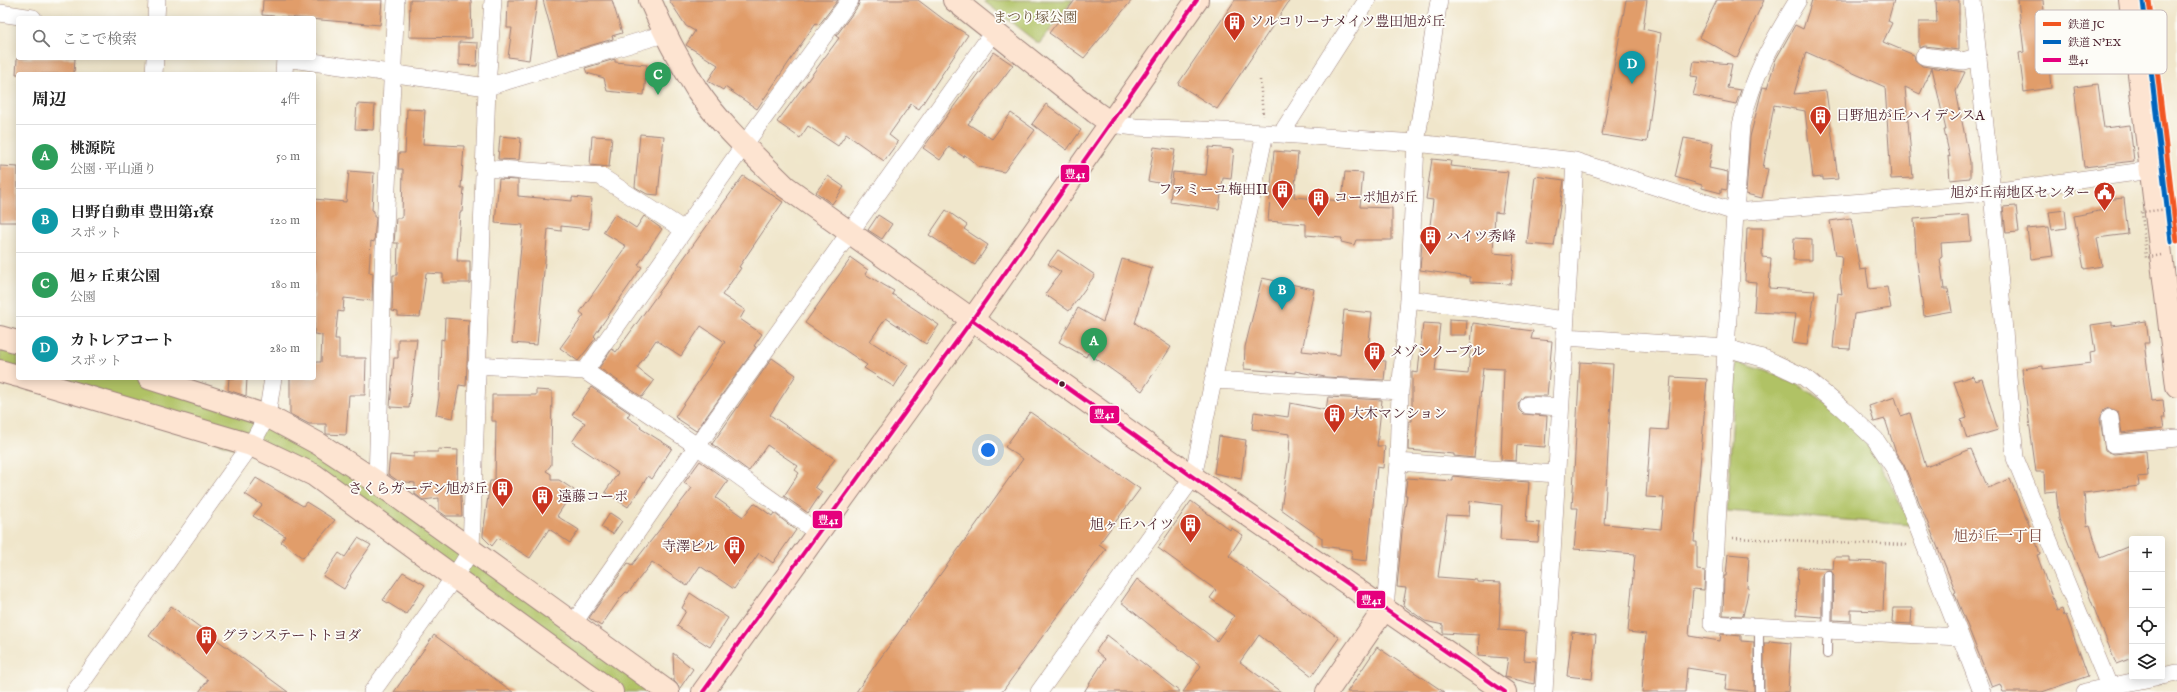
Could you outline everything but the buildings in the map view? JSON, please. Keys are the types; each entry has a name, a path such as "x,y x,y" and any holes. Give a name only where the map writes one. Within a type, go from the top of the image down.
{"street":[{"path":"156,16 157,0"},
{"path":"377,482 383,270 396,0"},
{"path":"372,692 455,576 471,550 483,168 493,0"},
{"path":"650,0 664,34 698,90 744,145 786,187 1193,477 1505,692"},
{"path":"586,371 744,145 850,0"},
{"path":"954,0 1094,112 1112,124 1135,127 1273,133 1416,143 1576,162 1735,212 1992,192 2151,170"},
{"path":"703,692 1112,124 1197,0"},
{"path":"1038,692 1193,477 1213,380 1273,133 1367,0"},
{"path":"1327,692 1385,608 1398,462 1400,391 1409,299 1416,143 1438,0"},
{"path":"1798,0 1759,66 1748,97 1741,125 1737,153 1712,624 1826,628 1959,637"},
{"path":"1972,0 1992,192 2015,458 2109,686"},
{"path":"2130,0 2131,10"},
{"path":"0,13 20,16"},
{"path":"573,624 697,446 994,31"},
{"path":"298,60 487,86 664,34"},
{"path":"1924,56 1963,61 1977,57"},
{"path":"154,72 155,60"},
{"path":"284,72 285,60"},
{"path":"2139,74 2177,386"},
{"path":"1544,692 1565,320 1576,162"},
{"path":"483,168 600,176 684,230"},
{"path":"1409,299 1565,320"},
{"path":"0,337 16,341"},
{"path":"1564,337 1726,348 1766,359 1804,377 1844,409 1875,439 1895,469 1926,545 1959,637 1982,692"},
{"path":"476,365 586,371 697,446 818,533"},
{"path":"0,371 16,375"},
{"path":"31,380 251,445 314,475 455,576 612,692"},
{"path":"155,380 267,416 319,444 377,482 668,692"},
{"path":"75,692 251,445 267,416 272,380"},
{"path":"1213,380 1400,391"},
{"path":"1528,405 1560,407"},
{"path":"2110,418 2113,444 2177,438"},
{"path":"1398,462 1556,474"},
{"path":"2165,675 2177,673"},
{"path":"2085,692 2140,680"}],"lane":[{"path":"1827,654 1826,628 1828,575"},
{"path":"1759,626 1759,692"}],"path":[{"path":"1260,80 1273,133"},
{"path":"2161,255 2146,258 2142,212 2177,208"},
{"path":"1716,538 1902,545"}],"green space":[{"name":"まつり塚公園","path":"986,0 1073,0 1039,44 985,2"},
{"path":"0,338 16,342 16,375 0,371"},
{"path":"1736,362 1792,382 1830,405 1841,415 1863,439 1881,467 1911,525 1727,511"},
{"path":"30,380 155,380 267,416 668,692 612,692 314,475"}],"rail line":[{"name":"JC","path":"2149,0 2150,10"},
{"name":"N'EX","path":"2143,1 2144,10"},
{"name":"N'EX","path":"2151,74 2171,242"},
{"name":"JC","path":"2158,74 2177,241"}],"transit line":[{"name":"豊41","path":"703,692 972,320 1197,0"},
{"name":"豊41","path":"972,320 1193,477 1505,692"}],"place":[{"name":"ソルコリーナメイツ豊田旭が丘","path":"1234,42"},
{"name":"カトレアコート","path":"1632,84"},
{"name":"旭ヶ丘東公園","path":"658,95"},
{"name":"日野旭が丘ハイデンスA","path":"1820,136"},
{"name":"ファミーユ梅田II","path":"1283,210"},
{"name":"旭が丘南地区センター","path":"2105,212"},
{"name":"コーポ旭が丘","path":"1318,218"},
{"name":"ハイツ秀峰","path":"1430,256"},
{"name":"日野自動車 豊田第1寮","path":"1282,310"},
{"name":"桃源院","path":"1094,361"},
{"name":"メゾンノーブル","path":"1375,372"},
{"name":"大木マンション","path":"1335,434"},
{"name":"さくらガーデン旭が丘","path":"503,508"},
{"name":"遠藤コーポ","path":"542,516"},
{"name":"旭ヶ丘ハイツ","path":"1190,544"},
{"name":"寺澤ビル","path":"734,566"},
{"name":"グランステートトヨダ","path":"207,656"}],"district":[{"name":"旭が丘一丁目","path":"1998,536"}]}
